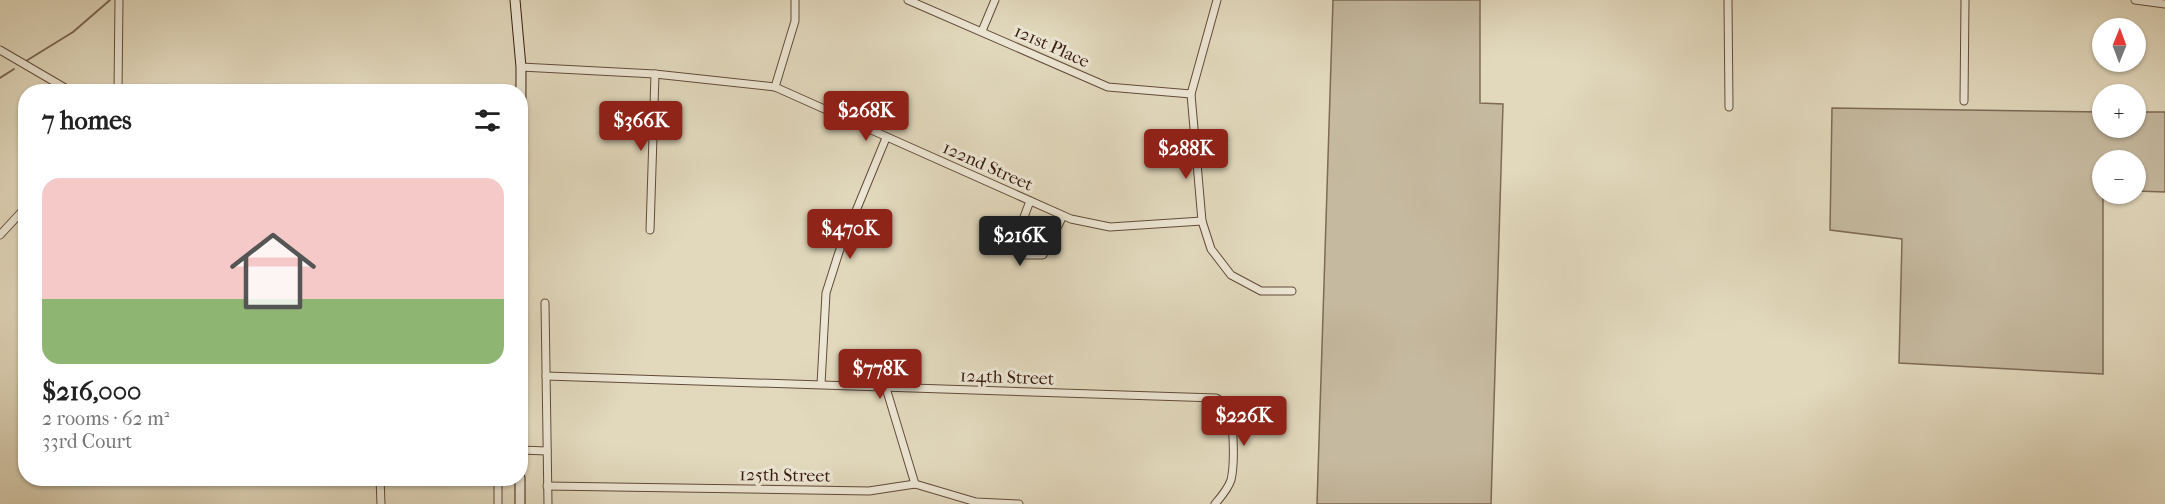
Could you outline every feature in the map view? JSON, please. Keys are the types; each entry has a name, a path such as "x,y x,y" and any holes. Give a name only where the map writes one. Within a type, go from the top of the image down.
{"main road":[{"path":"515,0 521,84"},
{"path":"520,486 520,504"}],"street":[{"path":"118,84 119,0"},
{"path":"776,87 795,21 795,0"},
{"name":"121st Place","path":"908,0 1107,87 1191,94"},
{"path":"982,31 995,0"},
{"path":"1217,0 1191,94 1202,221 1210,249 1231,275 1261,291 1292,291"},
{"path":"1728,0 1730,107"},
{"path":"1964,101 1965,0"},
{"path":"2135,0 2165,4"},
{"path":"0,50 58,84"},
{"name":"122nd Street","path":"521,67 655,74 776,87 1063,216 1110,227 1202,221"},
{"path":"650,230 655,74"},
{"path":"821,384 826,293 839,252 886,138"},
{"path":"1030,201 1015,241 1024,255 1042,255 1063,216"},
{"path":"0,235 18,216"},
{"path":"546,303 548,504"},
{"name":"124th Street","path":"546,376 1216,398 1227,404 1233,426 1231,477 1223,495 1215,504"},
{"path":"886,388 915,484"},
{"path":"528,450 547,451"},
{"name":"125th Street","path":"547,486 869,491 915,484 975,503 1019,504"},
{"path":"380,486 381,504"},
{"path":"498,486 498,504"}],"shaded area":[{"path":"1333,0 1480,0 1480,103 1503,104 1491,504 1317,504"},
{"path":"1832,108 2092,112 2092,138 2146,138 2146,112 2165,112 2165,192 2146,191 2146,150 2092,150 2092,204 2103,204 2103,374 1899,363 1902,239 1830,230"}],"waterway":[{"path":"26,61 73,32 110,0"},
{"path":"0,78 14,69"}]}
